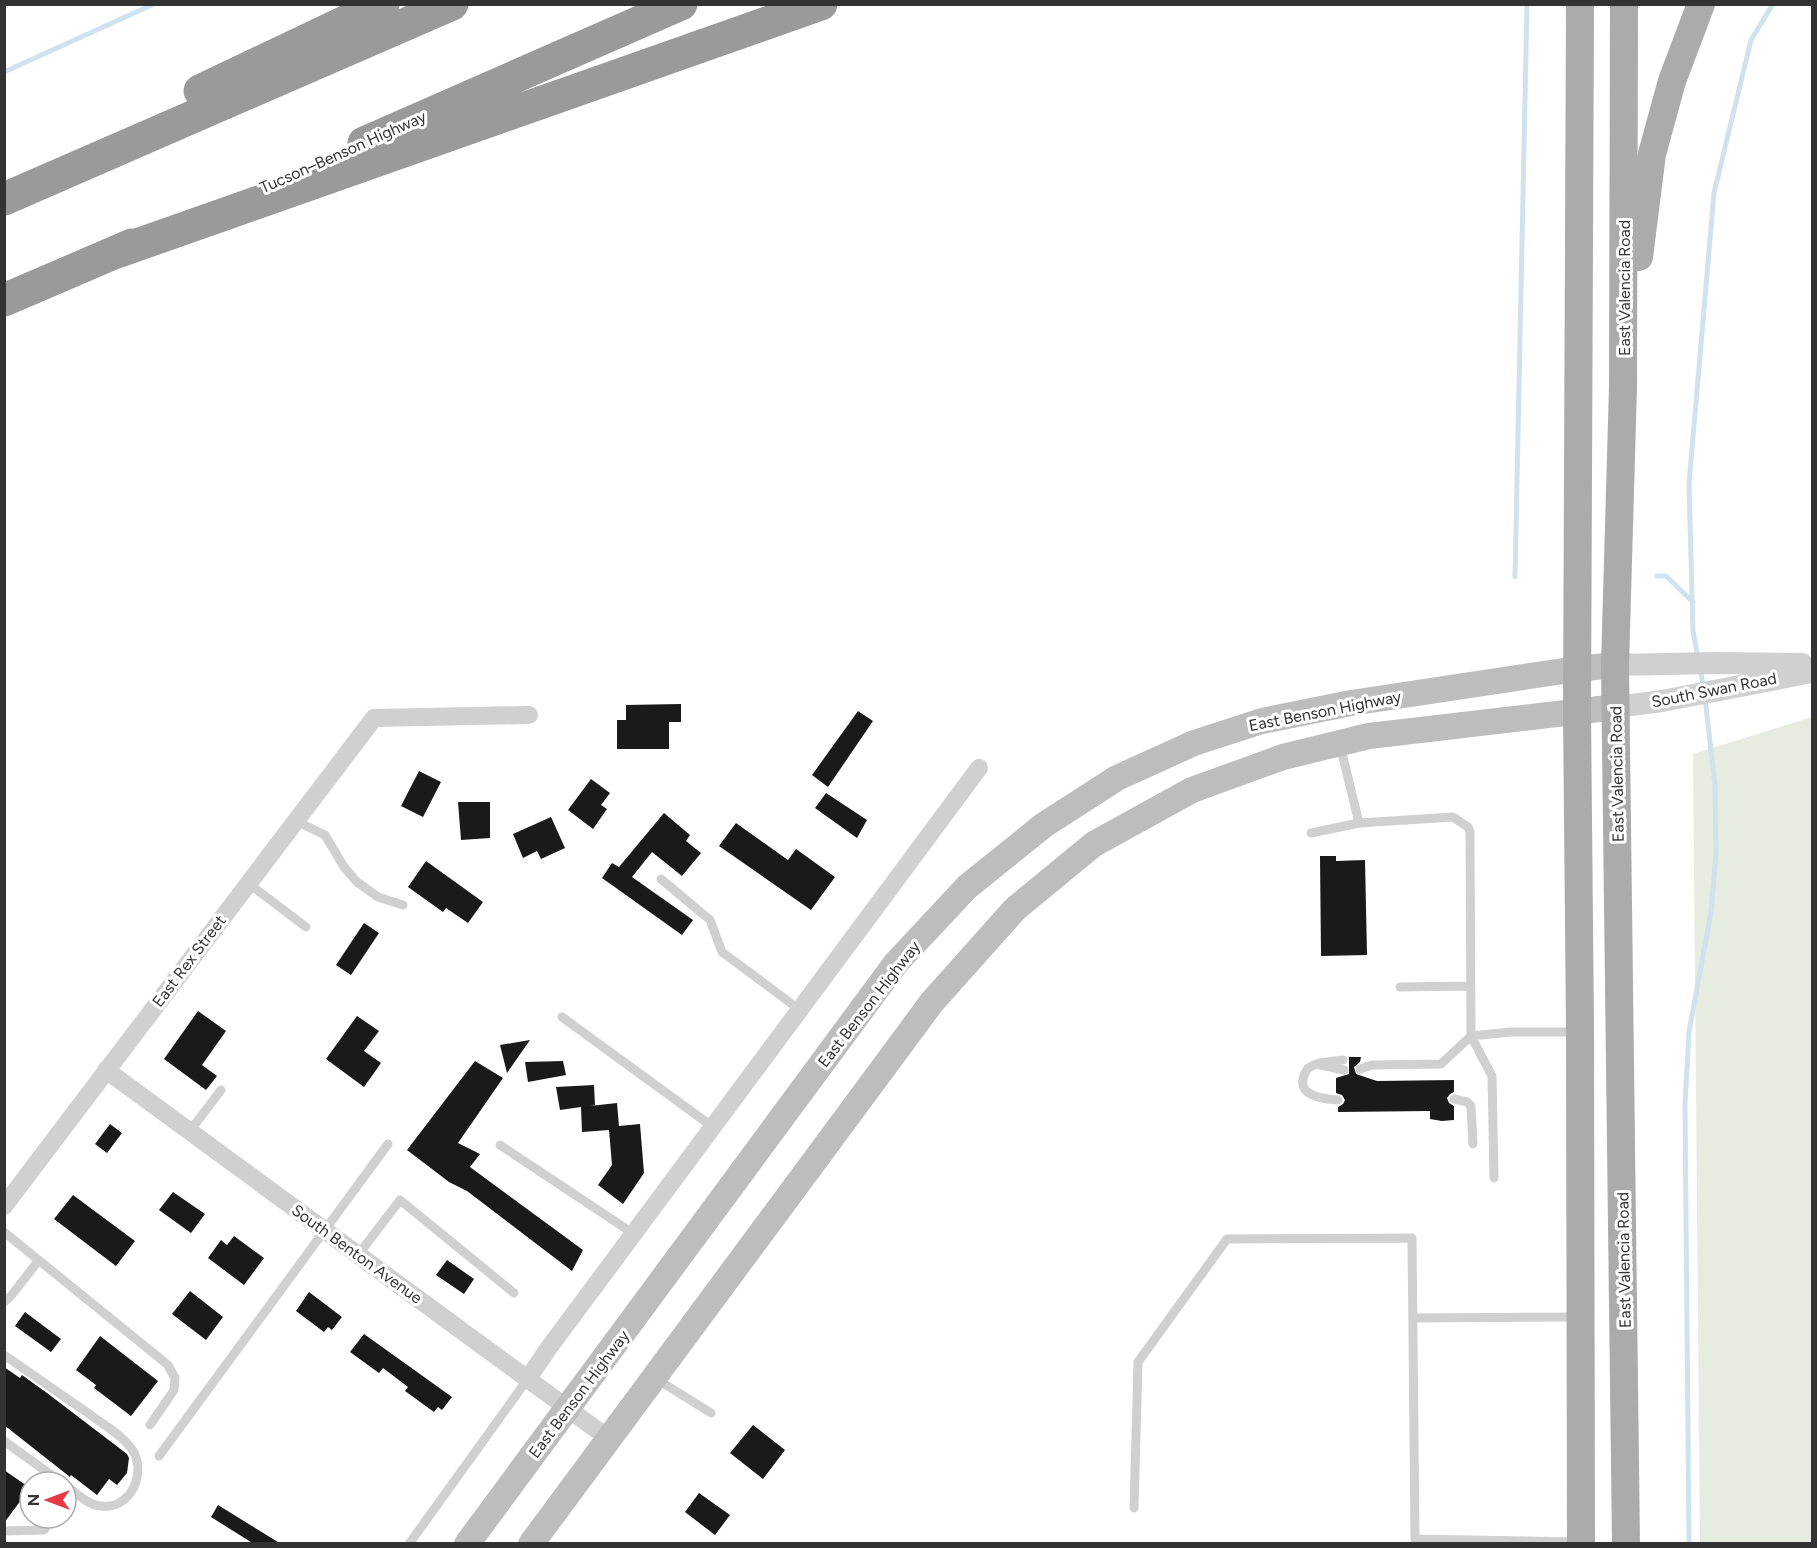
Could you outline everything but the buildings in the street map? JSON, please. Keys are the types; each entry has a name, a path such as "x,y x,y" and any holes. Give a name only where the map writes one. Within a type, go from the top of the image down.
{"highway":[{"path":"4,183 383,4"},
{"path":"4,200 452,4"},
{"name":"Tucson–Benson Highway","path":"4,300 681,4"},
{"path":"114,253 821,4"}],"main road":[{"path":"1580,4 1577,711 1581,1543"},
{"name":"East Valencia Road","path":"1624,4 1623,387 1616,707 1626,1544"},
{"path":"1623,387 1652,154 1672,81 1701,4"},
{"name":"East Benson Highway","path":"467,1544 896,963 967,887 1044,825 1117,778 1194,742 1262,721 1351,703 1616,665"},
{"name":"East Benson Highway","path":"531,1544 932,1002 1015,909 1095,844 1192,789 1283,757 1340,742 1369,736 1616,707"}],"street":[{"name":"South Swan Road","path":"1616,665 1812,664"},
{"name":"South Swan Road","path":"1616,707 1662,701 1812,672"},
{"name":"East Rex Street","path":"4,1206 374,718 529,715"},
{"path":"528,1380 979,768"},
{"name":"South Benton Avenue","path":"106,1070 608,1438"}],"lane":[{"path":"1340,742 1359,823"},
{"path":"1311,833 1359,823 1453,817 1468,826 1470,832 1471,1036 1492,1076 1494,1178"},
{"path":"296,821 325,835 344,867 357,882 378,897 403,905"},
{"path":"661,879 710,920 722,952 800,1010"},
{"path":"248,883 306,927"},
{"path":"1400,987 1471,986"},
{"path":"562,1017 713,1127"},
{"path":"1360,1065 1441,1064 1471,1036 1511,1032 1580,1032"},
{"path":"1338,1100 1318,1099 1308,1093 1304,1083 1305,1072 1311,1065 1316,1064 1343,1065"},
{"path":"189,1131 221,1090"},
{"path":"1454,1099 1467,1102 1471,1107 1473,1143"},
{"path":"159,1456 388,1144"},
{"path":"500,1145 634,1234"},
{"path":"358,1255 400,1200 514,1293"},
{"path":"4,1232 168,1365 175,1378 174,1390 150,1425"},
{"path":"1134,1508 1138,1362 1227,1239 1412,1238 1415,1539 1581,1543"},
{"path":"4,1302 39,1260"},
{"path":"1413,1318 1581,1317"},
{"path":"4,1355 119,1436 137,1457 140,1472 123,1501 112,1506 101,1506 91,1503 78,1494"},
{"path":"653,1377 711,1413"},
{"path":"409,1544 528,1380"},
{"path":"4,1441 44,1470"},
{"path":"4,1531 44,1530"}],"shaded area":[{"path":"1812,717 1812,1543 1700,1543 1693,754"}],"waterway":[{"path":"4,72 154,4"},
{"path":"1515,577 1527,4"},
{"path":"1698,657 1693,631 1689,484 1714,193 1751,40 1773,4"},
{"path":"1657,576 1666,576 1693,602"},
{"path":"1700,669 1704,689"},
{"path":"1689,1544 1685,1104 1689,1032 1711,912 1716,853 1715,785 1705,698"}]}
